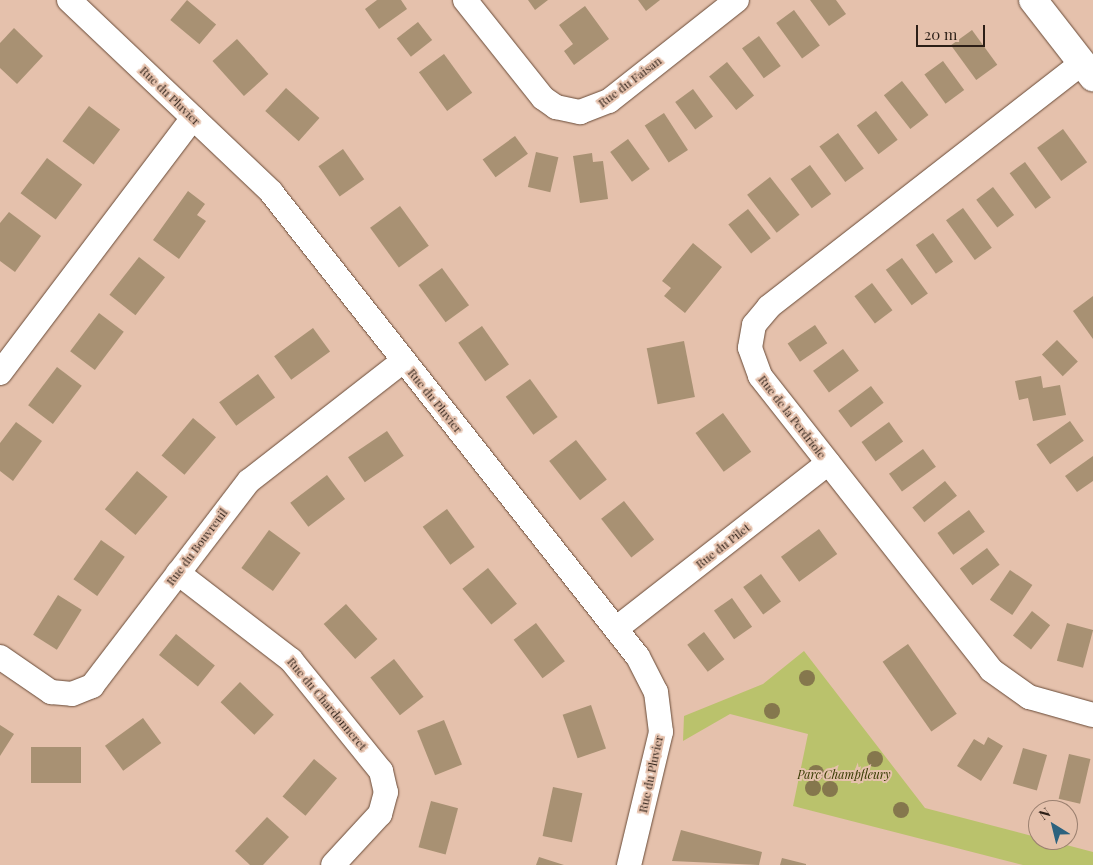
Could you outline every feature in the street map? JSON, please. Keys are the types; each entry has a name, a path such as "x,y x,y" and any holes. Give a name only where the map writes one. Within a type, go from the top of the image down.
{"street":[{"name":"Rue du Pluvier","path":"69,0 271,192 403,361 617,628 651,680 660,720 658,753 629,865"},
{"name":"Rue du Faisan","path":"465,0 543,98 556,107 580,112 609,101 737,0"},
{"path":"1033,0 1088,70"},
{"name":"Rue de la Perdriole","path":"1088,70 758,318 750,340 756,370 995,674 1040,702 1093,716"},
{"path":"0,373 162,153 193,118"},
{"name":"Rue du Bouvreuil","path":"0,657 51,692 86,690 103,675 178,573 255,476 403,361"},
{"name":"Rue du Pilet","path":"617,628 828,463"},
{"name":"Rue du Chardonneret","path":"178,573 291,660 381,771 386,792 380,814 333,865"}],"green space":[{"name":"Parc Champfleury","path":"804,651 925,808 1028,835 1028,850 1078,850 1078,848 1093,852 1093,865 1023,865 793,806 808,734 730,714 683,741 684,716 763,684"}],"building":[{"path":"187,0 216,24 199,44 170,20"},
{"path":"377,0 401,0 407,9 379,29 365,9"},
{"path":"528,0 548,0 535,10"},
{"path":"638,0 660,0 646,11"},
{"path":"810,0 836,0 846,14 829,26"},
{"path":"585,6 609,39 574,65 564,51 573,44 559,25"},
{"path":"794,10 820,46 802,59 776,23"},
{"path":"418,22 432,40 411,57 397,39"},
{"path":"14,28 43,56 17,84 0,68 0,43"},
{"path":"972,30 997,65 976,80 951,45"},
{"path":"759,36 781,66 764,78 742,48"},
{"path":"237,39 268,74 244,96 212,61"},
{"path":"444,54 472,93 447,111 419,72"},
{"path":"943,61 964,90 946,104 924,75"},
{"path":"727,62 754,95 736,110 709,76"},
{"path":"902,81 928,115 910,129 884,95"},
{"path":"286,88 319,118 299,141 265,111"},
{"path":"693,89 713,117 695,129 675,102"},
{"path":"89,106 120,129 94,165 63,141"},
{"path":"876,111 898,140 878,154 857,125"},
{"path":"664,113 688,150 669,162 645,126"},
{"path":"1063,129 1087,162 1061,181 1037,148"},
{"path":"838,133 864,169 845,182 819,147"},
{"path":"515,136 528,154 496,177 483,160"},
{"path":"628,139 650,169 632,182 610,152"},
{"path":"343,149 364,179 340,197 318,166"},
{"path":"536,152 558,157 550,192 528,187"},
{"path":"592,153 593,162 603,161 608,199 580,203 573,156"},
{"path":"47,158 82,184 56,220 21,193"},
{"path":"1025,162 1051,198 1035,209 1010,173"},
{"path":"810,165 831,194 812,208 791,179"},
{"path":"770,177 800,215 777,233 747,195"},
{"path":"993,187 1014,215 997,228 976,200"},
{"path":"188,191 205,204 197,215 206,221 179,259 153,240"},
{"path":"400,206 429,246 399,267 370,228"},
{"path":"963,208 992,248 975,260 946,220"},
{"path":"748,209 771,238 751,254 728,224"},
{"path":"9,212 41,236 15,272 0,261 0,223"},
{"path":"933,233 953,262 936,274 916,245"},
{"path":"693,243 722,267 685,313 664,296 671,288 662,281"},
{"path":"139,257 165,277 135,315 109,295"},
{"path":"902,258 928,294 912,305 886,270"},
{"path":"442,268 469,305 446,322 419,285"},
{"path":"872,283 892,310 875,323 854,296"},
{"path":"1093,296 1093,339 1073,311"},
{"path":"99,313 124,332 95,370 70,351"},
{"path":"815,325 827,343 800,362 788,343"},
{"path":"482,326 509,365 485,381 458,343"},
{"path":"313,328 330,351 291,380 274,356"},
{"path":"1057,340 1078,362 1063,376 1042,355"},
{"path":"684,341 695,397 658,404 647,348"},
{"path":"843,349 859,371 829,393 813,371"},
{"path":"57,367 82,386 53,424 28,405"},
{"path":"258,374 275,397 236,426 219,402"},
{"path":"1041,376 1043,388 1060,385 1066,415 1033,421 1028,398 1019,400 1015,381"},
{"path":"530,379 558,417 533,435 506,397"},
{"path":"871,386 884,403 851,427 838,411"},
{"path":"723,413 751,452 724,472 695,433"},
{"path":"193,418 216,437 184,475 162,456"},
{"path":"1070,421 1084,441 1050,464 1036,445"},
{"path":"16,422 42,441 13,481 0,471 0,443"},
{"path":"889,422 903,441 876,461 861,442"},
{"path":"387,431 404,456 365,482 348,457"},
{"path":"576,440 607,479 580,500 549,461"},
{"path":"923,449 936,467 902,491 889,474"},
{"path":"1093,456 1093,481 1077,492 1065,476"},
{"path":"137,471 168,497 136,535 105,509"},
{"path":"327,475 345,499 308,527 290,503"},
{"path":"945,481 957,496 924,522 912,507"},
{"path":"624,501 654,540 631,557 601,519"},
{"path":"447,509 475,547 450,565 423,527"},
{"path":"969,510 985,532 953,555 937,533"},
{"path":"819,529 837,554 799,582 781,557"},
{"path":"269,530 301,553 273,591 241,568"},
{"path":"101,540 125,557 97,596 73,579"},
{"path":"987,548 1000,565 972,585 960,568"},
{"path":"488,568 517,604 491,625 462,589"},
{"path":"1010,570 1032,585 1012,615 990,600"},
{"path":"761,574 781,602 763,614 743,587"},
{"path":"58,595 82,610 57,650 33,635"},
{"path":"732,598 752,627 734,639 714,611"},
{"path":"346,604 377,639 355,659 324,624"},
{"path":"1032,611 1050,625 1031,650 1013,635"},
{"path":"536,623 565,661 543,678 514,640"},
{"path":"1067,623 1093,630 1083,668 1057,661"},
{"path":"704,632 724,659 708,672 687,645"},
{"path":"176,634 215,665 198,686 159,655"},
{"path":"908,644 957,714 931,731 883,662"},
{"path":"394,659 424,697 400,715 370,677"},
{"path":"240,682 274,715 254,735 221,702"},
{"path":"591,705 606,748 578,758 563,715"},
{"path":"143,718 161,743 123,771 105,746"},
{"path":"444,720 462,765 435,775 417,731"},
{"path":"0,725 14,734 0,756"},
{"path":"988,737 1003,746 981,781 957,766 974,739 984,745"},
{"path":"31,747 81,747 81,783 31,783"},
{"path":"1023,748 1047,755 1037,790 1013,784"},
{"path":"1069,754 1090,759 1080,804 1078,803 1078,800 1059,799"},
{"path":"314,759 337,778 305,816 283,797"},
{"path":"553,787 582,793 572,842 543,836"},
{"path":"431,801 458,808 446,855 419,847"},
{"path":"267,817 289,837 263,865 250,865 235,851"},
{"path":"681,830 762,852 759,865 672,861"},
{"path":"539,857 564,865 536,865"},
{"path":"782,858 806,864 806,865 780,865"}]}
